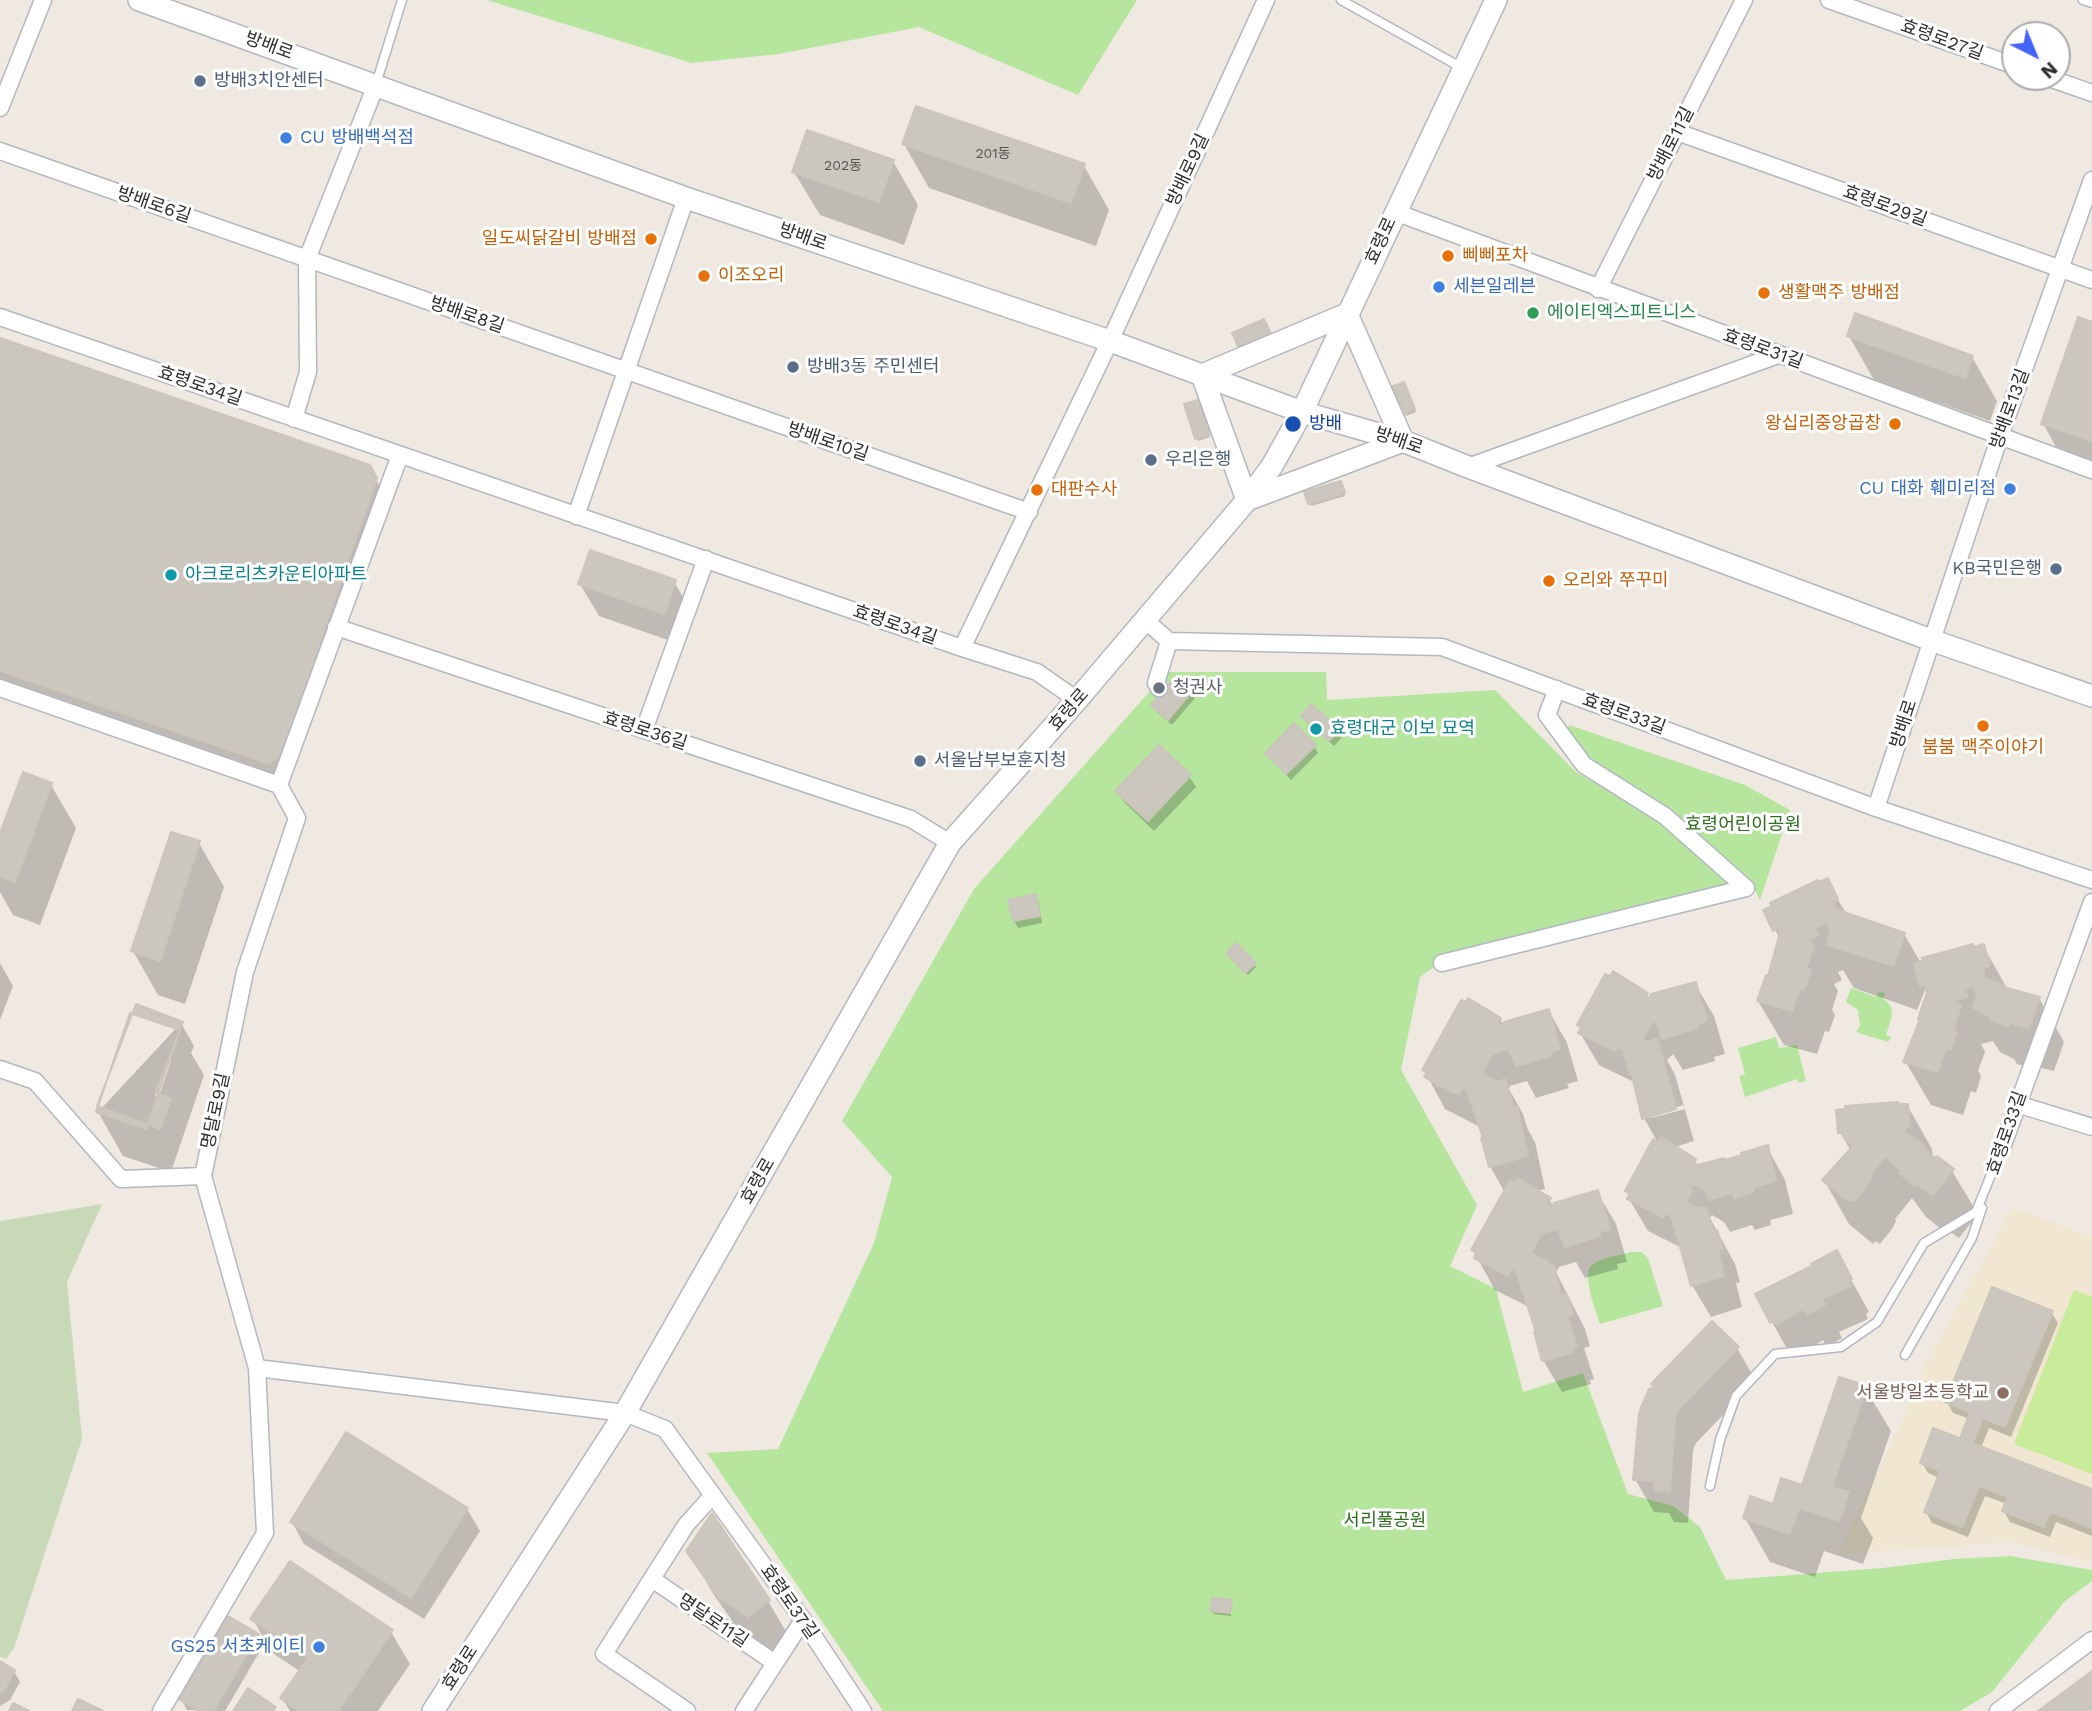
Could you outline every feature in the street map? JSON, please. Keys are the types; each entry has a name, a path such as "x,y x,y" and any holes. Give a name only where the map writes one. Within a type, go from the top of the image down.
{"main road":[{"name":"방배로","path":"139,0 686,198 1110,341 1302,412 1403,441 1931,640 2092,696"},
{"name":"효령로","path":"433,1711 625,1413 950,843 1146,621 1272,466 1302,412 1496,0"},
{"path":"1347,314 1403,441 1247,500 1202,374 1347,314"}],"street":[{"path":"0,108 43,0"},
{"name":"방배로9길","path":"1110,341 1266,0"},
{"name":"방배로11길","path":"1598,289 1744,0"},
{"name":"효령로27길","path":"1829,0 2001,61"},
{"path":"294,418 308,372 307,259 376,85"},
{"path":"2071,86 2092,93"},
{"name":"효령로29길","path":"1678,132 2092,280"},
{"name":"방배로6길","path":"0,150 307,259"},
{"name":"방배로13길","path":"1931,640 2000,436 2092,180"},
{"path":"576,516 686,198"},
{"name":"효령로31길","path":"1395,212 2092,470"},
{"name":"방배로8길","path":"307,259 627,371"},
{"name":"효령로34길","path":"0,317 1037,672 1077,700"},
{"path":"962,648 1110,341"},
{"path":"1468,467 1778,355"},
{"name":"방배로10길","path":"627,371 1029,512"},
{"path":"0,688 279,785 400,455"},
{"path":"644,730 706,559"},
{"path":"1146,621 1168,641 1156,683 1159,688"},
{"name":"효령로36길","path":"336,627 911,819 950,843"},
{"name":"방배로","path":"1876,808 1931,640"},
{"name":"효령로33길","path":"1168,641 1442,647 1876,808 2092,880"},
{"path":"1442,962 1746,888 1665,816 1584,765 1547,715 1558,689"},
{"name":"명달로9길","path":"166,1709 265,1532 257,1368 203,1176 245,972 297,818 279,785"},
{"name":"효령로33길","path":"2003,1145 2092,902"},
{"path":"0,1069 35,1081 121,1179 203,1176"},
{"path":"2017,1104 2092,1127"},
{"path":"257,1368 625,1413"},
{"name":"효령로37길","path":"625,1413 665,1429 803,1620 863,1711"},
{"path":"687,1711 604,1654 686,1525 713,1495"},
{"name":"명달로11길","path":"652,1579 775,1663"},
{"path":"744,1711 803,1620"},
{"path":"1998,1711 2092,1640"}],"lane":[{"path":"376,85 402,0"},
{"path":"1342,0 1464,69"},
{"path":"2083,0 2092,3"},
{"path":"1710,1486 1720,1440 1735,1396 1775,1354 1841,1347 1877,1322 1924,1243 1976,1212 2003,1145"},
{"name":"효령로33길","path":"1905,1356 1972,1238 2003,1145"}],"shaded area":[{"name":"서울방일초등학교","path":"2012,1208 2092,1236 2092,1563 2013,1542 1837,1555 1903,1419 1923,1368"}],"green space":[{"path":"487,0 1137,0 1078,95 919,27 779,54 692,63"},
{"name":"서리풀공원","path":"1167,672 1326,672 1327,700 1495,690 1577,773 1664,818 1734,885 1445,959 1420,977 1401,1070 1477,1205 1450,1266 1496,1289 1523,1392 1583,1373 1628,1494 1673,1506 1700,1527 1726,1580 2010,1556 2092,1570 2092,1581 2065,1601 1992,1692 1960,1711 883,1711 707,1453 778,1449 874,1243 892,1177 842,1121 974,889"},
{"name":"효령어린이공원","path":"1569,725 1745,785 1790,810 1760,900 1749,879 1675,813 1610,780 1588,762 1566,733"},
{"path":"1851,988 1876,997 1879,992 1885,993 1883,999 1892,1010 1886,1035 1891,1037 1888,1042 1856,1032 1860,1026 1858,1010 1846,1002"},
{"path":"1776,1037 1779,1048 1797,1045 1806,1081 1799,1083 1797,1079 1745,1097 1739,1076 1745,1074 1738,1048"},
{"path":"102,1204 67,1282 82,1439 14,1648 6,1659 0,1657 0,1221"},
{"path":"1641,1252 1648,1258 1663,1306 1600,1324 1588,1283 1589,1269 1602,1260"},
{"path":"2074,1290 2092,1297 2092,1474 2014,1444"}],"building":[{"path":"916,106 1085,164 1071,203 902,144"},
{"path":"807,130 894,160 879,202 792,172"},
{"path":"1855,313 1973,356 1965,378 1847,336"},
{"path":"2078,317 2092,322 2092,441 2041,424"},
{"path":"1264,319 1271,334 1239,348 1232,333"},
{"name":"아크로리츠카운티아파트","path":"0,338 370,465 377,478 280,757 267,763 0,671"},
{"path":"1404,382 1415,409 1403,415 1391,387"},
{"path":"1198,400 1210,434 1195,439 1184,404"},
{"path":"1341,481 1345,493 1308,504 1304,492"},
{"path":"590,550 676,580 664,614 578,584"},
{"path":"1176,676 1193,690 1168,720 1151,705"},
{"path":"1311,704 1340,729 1329,741 1301,716"},
{"path":"1294,723 1316,745 1286,774 1265,753"},
{"path":"1159,745 1191,775 1148,821 1115,791"},
{"path":"23,772 52,783 15,882 0,876 0,833"},
{"path":"171,832 200,841 160,961 131,951"},
{"path":"1828,878 1838,899 1833,901 1835,909 1905,933 1894,966 1827,945 1830,929 1827,922 1815,928 1818,935 1807,941 1814,946 1806,969 1811,970 1804,990 1800,988 1792,1011 1757,1001 1766,975 1768,976 1780,933 1778,928 1773,931 1763,910 1772,906 1770,903 1818,880 1819,882"},
{"path":"1036,894 1040,916 1013,921 1008,900"},
{"path":"1236,943 1256,963 1245,973 1226,953"},
{"path":"1973,944 1974,947 1984,944 1990,966 1984,968 1984,978 2004,985 2003,987 2040,997 2029,1028 1990,1020 1991,1017 1973,1008 1977,996 1974,986 1965,989 1967,997 1954,1001 1961,1006 1953,1030 1957,1031 1951,1050 1946,1048 1938,1072 1903,1062 1920,1019 1927,992 1925,984 1920,986 1914,963 1923,961 1922,958"},
{"path":"1613,971 1648,993 1645,997 1649,998 1651,994 1696,982 1707,1021 1697,1024 1698,1028 1662,1039 1656,1021 1642,1039 1647,1042 1656,1039 1658,1041 1676,1109 1642,1119 1623,1050 1618,1047 1615,1051 1578,1033 1581,1028 1577,1025 1605,974 1610,976"},
{"path":"1468,998 1501,1018 1498,1024 1502,1026 1504,1022 1549,1009 1560,1049 1550,1052 1551,1056 1516,1066 1509,1049 1492,1054 1482,1073 1498,1082 1505,1079 1514,1108 1517,1107 1528,1156 1489,1167 1483,1138 1467,1090 1463,1088 1459,1094 1449,1091 1424,1077 1427,1072 1422,1070 1461,1000 1466,1002"},
{"path":"136,1004 183,1022 155,1093 171,1099 160,1129 97,1106"},
{"path":"130,1013 180,1030 146,1129 96,1112"},
{"path":"1898,1102 1908,1104 1910,1126 1905,1127 1905,1132 1925,1146 1923,1148 1935,1158 1937,1156 1954,1169 1933,1195 1916,1184 1915,1186 1899,1173 1901,1171 1886,1156 1854,1201 1850,1198 1848,1201 1822,1180 1853,1146 1844,1138 1843,1133 1838,1133 1836,1110 1845,1109 1845,1106"},
{"path":"1661,1137 1696,1159 1694,1163 1698,1165 1724,1158 1725,1160 1768,1145 1776,1181 1752,1188 1753,1192 1734,1198 1733,1193 1709,1200 1705,1190 1693,1184 1690,1188 1693,1190 1686,1203 1696,1208 1706,1207 1713,1231 1717,1230 1723,1249 1718,1250 1724,1276 1691,1286 1671,1216 1666,1213 1663,1217 1627,1199 1630,1193 1625,1191 1653,1139 1658,1142"},
{"path":"1517,1178 1551,1198 1547,1204 1552,1207 1554,1203 1598,1190 1610,1229 1599,1232 1600,1236 1565,1247 1558,1229 1541,1234 1531,1253 1548,1262 1549,1266 1554,1265 1561,1296 1567,1294 1573,1314 1567,1316 1577,1346 1572,1348 1574,1352 1542,1361 1536,1332 1516,1271 1512,1268 1508,1275 1498,1271 1474,1258 1476,1253 1471,1250 1510,1180 1515,1183"},
{"path":"1837,1250 1852,1279 1849,1281 1851,1286 1822,1299 1825,1305 1807,1315 1803,1309 1776,1325 1773,1321 1770,1323 1755,1294 1812,1266 1811,1264"},
{"path":"1992,1287 2053,1311 2005,1427 1983,1418 1973,1443 1960,1438 1970,1412 1945,1402"},
{"path":"1712,1321 1739,1347 1678,1410 1675,1417 1670,1491 1654,1490 1654,1481 1633,1480 1639,1413 1643,1414 1640,1410 1649,1389 1655,1388 1651,1384"},
{"path":"1839,1377 1867,1386 1832,1487 1849,1492 1839,1521 1799,1508 1790,1534 1743,1518 1750,1496 1773,1504 1781,1478 1802,1485"},
{"path":"1933,1428 2092,1489 2092,1528 2050,1512 2044,1527 2002,1511 2008,1497 1979,1486 1962,1527 1924,1512 1940,1471 1920,1463"},
{"path":"346,1432 468,1508 411,1598 290,1522"},
{"path":"712,1513 770,1600 748,1617 719,1598 686,1551"},
{"path":"290,1561 393,1630 338,1711 299,1711 280,1698 308,1658 250,1619"},
{"path":"1212,1598 1232,1600 1230,1613 1210,1611"},
{"path":"228,1616 259,1634 213,1711 199,1711 179,1699"},
{"path":"0,1661 15,1670 5,1689 0,1692"},
{"path":"2092,1671 2092,1711 2038,1711"},
{"path":"248,1688 276,1707 273,1711 233,1711"},
{"path":"78,1699 103,1711 72,1711"},
{"path":"13,1703 29,1711 9,1711"}],"place":[{"name":"방배3치안센터","path":"200,81"},
{"name":"CU 방배백석점","path":"286,138"},
{"name":"일도씨닭갈비 방배점","path":"651,239"},
{"name":"삐삐포차","path":"1448,256"},
{"name":"이조오리","path":"704,276"},
{"name":"세븐일레븐","path":"1439,287"},
{"name":"생활맥주 방배점","path":"1764,293"},
{"name":"에이티엑스피트니스","path":"1533,313"},
{"name":"방배3동 주민센터","path":"793,367"},
{"name":"방배","path":"1293,424"},
{"name":"왕십리중앙곱창","path":"1895,424"},
{"name":"우리은행","path":"1151,460"},
{"name":"CU 대화 훼미리점","path":"2010,489"},
{"name":"대판수사","path":"1037,490"},
{"name":"KB국민은행","path":"2056,569"},
{"name":"아크로리츠카운티아파트","path":"171,575"},
{"name":"오리와 쭈꾸미","path":"1549,581"},
{"name":"청권사","path":"1159,688"},
{"name":"붐붐 맥주이야기","path":"1983,726"},
{"name":"효령대군 이보 묘역","path":"1316,729"},
{"name":"서울남부보훈지청","path":"920,761"},
{"name":"서울방일초등학교","path":"2003,1393"},
{"name":"GS25 서초케이티","path":"319,1647"}]}
